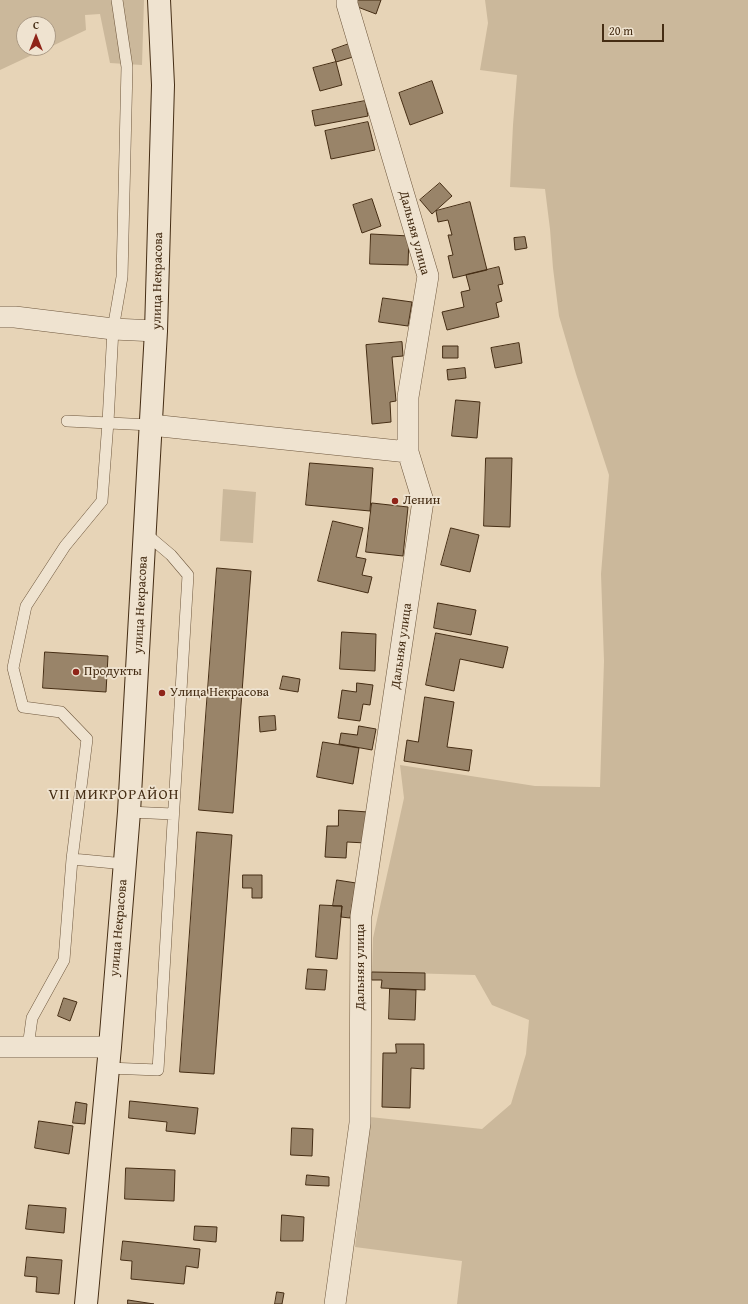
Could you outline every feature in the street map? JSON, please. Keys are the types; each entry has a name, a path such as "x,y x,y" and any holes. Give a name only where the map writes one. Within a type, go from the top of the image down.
{"street":[{"name":"улица Некрасова","path":"86,1304 109,1058 129,812 145,533 156,331 163,85 160,0"},
{"name":"Дальняя улица","path":"335,1304 360,1122 361,916 423,501 408,452 408,397 428,276 347,0"},
{"path":"0,317 15,317 113,329 156,331"},
{"path":"151,425 408,452"},
{"path":"0,1046 28,1047 109,1058"}],"lane":[{"path":"28,1047 32,1018 64,960 72,859 87,739 61,712 22,707 13,668 26,606 65,546 102,501 113,329 122,277 126,67 117,0"},
{"path":"67,421 151,425"},
{"path":"109,1058 158,1070 188,575 171,555 145,533"},
{"path":"129,812 173,814"},
{"path":"72,859 125,864"}],"shaded area":[{"path":"0,0 144,0 142,65 110,63 100,14 85,15 86,30 56,44 56,16 16,16 16,56 30,56 0,70"},
{"path":"485,0 748,0 748,1304 457,1304 462,1261 355,1247 370,1117 482,1129 511,1104 526,1054 529,1020 492,1005 475,975 372,972 373,938 404,798 400,765 535,786 600,787 604,661 601,574 609,475 559,316 545,189 510,187 517,75 480,70 488,23"},
{"path":"223,489 256,492 253,543 220,541"}],"building":[{"path":"358,0 381,0 376,14 355,6"},
{"path":"349,44 353,57 336,62 332,50"},
{"path":"336,62 342,85 320,91 313,68"},
{"path":"432,81 443,113 410,125 399,93"},
{"path":"365,101 368,116 315,126 312,111"},
{"path":"368,122 375,150 331,159 325,131"},
{"path":"440,183 452,196 432,214 420,200"},
{"path":"372,199 381,226 362,233 353,205"},
{"path":"470,202 487,270 453,278 448,256 453,255 448,235 452,235 448,220 438,222 436,211"},
{"path":"371,234 409,236 408,265 370,264"},
{"path":"525,237 527,248 515,250 514,238"},
{"path":"499,267 503,284 498,285 502,301 496,303 499,317 447,330 442,312 464,307 461,292 470,290 466,275"},
{"path":"383,298 412,302 408,326 379,322"},
{"path":"402,342 403,356 392,357 396,401 390,402 391,422 372,424 366,345"},
{"path":"519,343 522,363 495,368 491,348"},
{"path":"443,346 458,346 458,358 443,358"},
{"path":"465,368 466,378 448,380 447,370"},
{"path":"456,400 480,402 477,438 452,436"},
{"path":"486,458 512,458 510,527 484,526"},
{"path":"310,463 373,468 370,511 306,505"},
{"path":"372,503 408,507 403,556 366,552"},
{"path":"333,521 363,528 356,557 366,559 362,575 372,577 368,593 318,581"},
{"path":"451,528 479,535 470,572 441,565"},
{"path":"217,568 251,571 233,813 199,810"},
{"path":"438,603 476,610 471,635 434,628"},
{"path":"342,632 376,634 375,671 340,669"},
{"path":"436,633 508,647 503,668 460,659 454,691 426,685"},
{"name":"Продукты","path":"45,652 108,656 106,692 43,688"},
{"path":"283,676 300,679 298,692 280,689"},
{"path":"357,683 373,685 370,705 363,704 360,721 338,718 342,690 356,692"},
{"path":"425,697 454,702 447,747 472,750 469,771 404,761 407,740 418,742"},
{"path":"275,716 276,730 260,732 259,717"},
{"path":"359,726 376,729 372,750 339,744 341,733 357,735"},
{"path":"323,742 359,748 353,784 317,777"},
{"path":"339,810 368,812 366,843 347,842 346,858 325,857 327,826 338,826"},
{"path":"197,832 232,835 214,1074 180,1072"},
{"path":"243,875 262,875 262,898 252,898 252,888 243,888"},
{"path":"337,880 356,883 350,918 341,917 342,906 333,906"},
{"path":"320,905 342,906 337,959 316,957"},
{"path":"308,969 327,970 325,990 306,989"},
{"path":"372,972 425,973 425,990 381,988 382,980 372,980"},
{"path":"390,989 416,990 415,1020 389,1019"},
{"path":"64,998 77,1002 70,1021 58,1016"},
{"path":"396,1044 424,1044 424,1069 411,1068 410,1108 382,1107 383,1053 396,1053"},
{"path":"130,1101 198,1108 195,1134 166,1131 167,1122 129,1118"},
{"path":"76,1102 87,1104 85,1124 73,1123"},
{"path":"39,1121 73,1126 69,1154 35,1148"},
{"path":"292,1128 313,1129 312,1156 291,1155"},
{"path":"126,1168 175,1170 174,1201 125,1199"},
{"path":"307,1175 329,1177 329,1186 306,1185"},
{"path":"29,1205 66,1208 64,1233 26,1229"},
{"path":"282,1215 304,1217 303,1241 281,1241"},
{"path":"195,1226 217,1227 216,1242 194,1240"},
{"path":"123,1241 200,1249 198,1268 186,1266 184,1284 131,1279 132,1261 121,1260"},
{"path":"27,1257 62,1260 59,1294 36,1292 37,1277 25,1276"},
{"path":"277,1292 284,1293 282,1304 275,1304"},
{"path":"128,1300 154,1304 128,1304"}],"place":[{"name":"Ленин","path":"395,501"},
{"name":"Продукты","path":"76,672"},
{"name":"Улица Некрасова","path":"162,693"}],"district":[{"name":"VII МИКРОРАЙОН","path":"114,795"}]}
